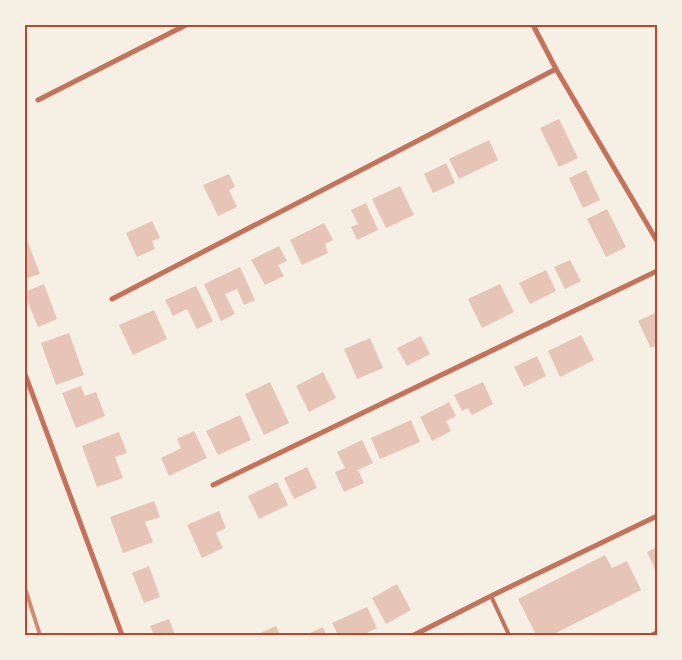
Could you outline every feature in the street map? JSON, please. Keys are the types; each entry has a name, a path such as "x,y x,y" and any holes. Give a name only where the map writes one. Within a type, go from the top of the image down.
{"street":[{"path":"38,100 186,25"},
{"path":"533,25 556,69 657,241"},
{"path":"112,299 556,69"},
{"path":"213,485 657,271"},
{"path":"25,374 122,635"},
{"path":"414,635 657,516"}],"lane":[{"path":"491,596 509,635"},
{"path":"651,635 657,632"}],"building":[{"path":"559,119 578,158 559,167 540,128"},
{"path":"489,140 498,160 459,179 449,159"},
{"path":"446,163 455,183 433,193 424,174"},
{"path":"586,170 600,200 583,208 569,178"},
{"path":"229,174 235,187 229,190 237,207 218,216 203,185"},
{"path":"400,186 414,215 386,228 372,199"},
{"path":"366,203 378,230 357,240 351,227 358,224 351,210"},
{"path":"607,209 626,247 606,257 587,219"},
{"path":"152,221 160,238 152,241 155,249 137,257 126,233"},
{"path":"324,223 333,240 325,244 328,253 302,265 290,240"},
{"path":"25,235 40,274 25,279"},
{"path":"279,246 287,261 278,265 284,276 265,285 251,260"},
{"path":"570,260 581,281 565,289 554,267"},
{"path":"240,267 255,300 244,305 237,289 225,294 235,314 221,321 204,284"},
{"path":"546,270 556,291 530,304 519,283"},
{"path":"44,284 57,319 38,327 25,292"},
{"path":"500,284 514,312 482,328 468,299"},
{"path":"196,286 213,321 197,329 187,309 173,316 165,300"},
{"path":"154,310 167,339 133,355 119,325"},
{"path":"657,312 657,345 651,348 638,321"},
{"path":"69,333 84,375 56,385 41,343"},
{"path":"581,335 594,360 560,377 548,351"},
{"path":"421,336 430,354 407,366 397,348"},
{"path":"370,338 383,368 357,379 344,349"},
{"path":"537,356 546,376 524,387 514,367"},
{"path":"323,372 336,398 309,412 296,386"},
{"path":"270,382 289,423 264,435 245,394"},
{"path":"483,382 493,404 472,415 468,408 462,411 454,395"},
{"path":"81,386 85,396 96,392 105,416 76,428 62,393"},
{"path":"449,402 456,416 446,421 451,431 432,441 420,417"},
{"path":"240,415 251,440 218,455 206,431"},
{"path":"411,420 420,442 380,459 371,438"},
{"path":"194,431 207,458 169,476 161,458 181,448 177,439"},
{"path":"119,432 127,453 115,457 123,478 97,487 82,446"},
{"path":"362,440 373,463 358,470 364,483 344,492 335,472 345,468 337,452"},
{"path":"307,467 317,488 294,499 284,478"},
{"path":"277,482 288,505 259,519 248,496"},
{"path":"154,501 160,517 145,522 153,542 123,553 110,517"},
{"path":"219,511 226,528 216,533 223,548 202,558 187,525"},
{"path":"657,547 657,574 647,552"},
{"path":"605,555 612,568 627,561 641,590 552,635 536,635 518,599"},
{"path":"149,566 160,597 144,603 132,573"},
{"path":"397,584 411,610 386,624 372,598"},
{"path":"367,607 377,628 363,635 338,635 332,623"},
{"path":"169,619 175,635 154,635 150,626"},
{"path":"276,626 280,635 256,635"},
{"path":"323,627 326,635 306,635"}],"railway":[{"path":"25,588 40,635"}]}
